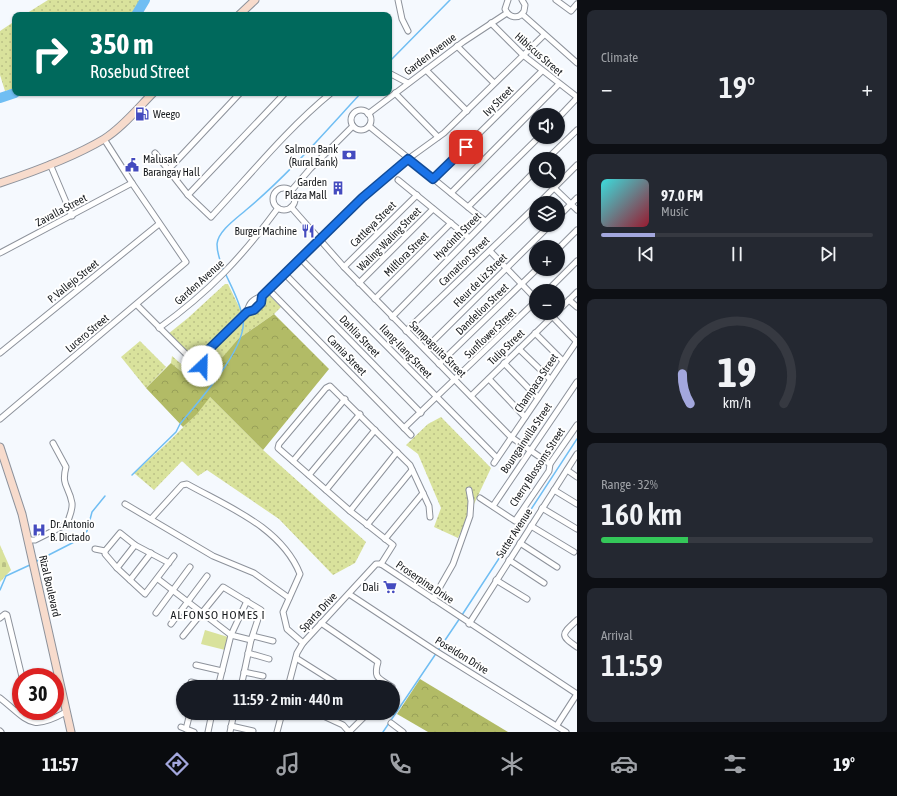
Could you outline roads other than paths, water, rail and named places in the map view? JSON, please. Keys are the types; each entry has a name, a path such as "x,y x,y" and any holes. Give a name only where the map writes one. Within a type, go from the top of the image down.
{"main road":[{"path":"242,12 255,0"},
{"path":"0,183 50,164 104,139 150,96"},
{"name":"Rizal Boulevard","path":"0,448 22,514 71,732"}],"street":[{"path":"398,0 402,19 408,31"},
{"path":"508,0 505,6 507,13 514,17 522,14 525,8 522,0"},
{"path":"556,0 571,11 577,4"},
{"name":"Garden Avenue","path":"392,95 457,46 507,13"},
{"path":"522,14 577,63"},
{"name":"Hibiscus Street","path":"490,23 523,55 577,98"},
{"path":"191,359 196,357 200,358 246,312 248,305 255,298 262,296 269,290 362,198 408,159 438,137 467,111 544,35"},
{"path":"457,46 494,83"},
{"path":"426,70 467,111"},
{"name":"Ivy Street","path":"433,179 542,70"},
{"path":"392,75 408,83"},
{"path":"451,193 559,84"},
{"path":"395,93 438,137"},
{"path":"168,170 237,96"},
{"path":"188,195 282,96"},
{"path":"155,153 188,195 211,217 281,141 328,96"},
{"name":"Garden Avenue","path":"368,114 391,96"},
{"path":"565,111 577,98"},
{"path":"362,111 368,114 370,120 369,126 361,130 353,126 351,120 355,113 362,111"},
{"path":"291,191 310,169 353,126"},
{"path":"369,126 485,221"},
{"path":"554,152 577,130"},
{"path":"104,139 159,224"},
{"path":"468,207 532,144"},
{"path":"50,164 72,216"},
{"path":"565,177 577,165"},
{"name":"Hyacinth Street","path":"392,316 529,177"},
{"path":"398,180 469,238"},
{"name":"Zavalla Street","path":"0,253 132,183"},
{"path":"283,188 291,191 295,200 291,207 284,210 278,208 273,201 276,193 283,188"},
{"path":"546,196 554,188 577,210"},
{"name":"Cattleya Street","path":"344,267 417,195"},
{"path":"565,210 577,198"},
{"name":"Sampaguita Street","path":"291,207 359,283 511,437 529,451 550,464"},
{"name":"Garden Avenue","path":"160,328 183,311 233,265 250,246 278,208"},
{"name":"Waling-Waling Street","path":"359,283 433,209"},
{"name":"Carnation Street","path":"406,331 529,213"},
{"name":"Milflora Street","path":"375,299 451,223"},
{"name":"Lucero Street","path":"0,419 137,305 186,262 159,224"},
{"name":"P. Vallejo Street","path":"0,353 159,224"},
{"path":"565,242 577,230"},
{"name":"Fleur de Liz Street","path":"425,349 543,232"},
{"path":"490,251 529,292"},
{"name":"Ilang-Ilang Street","path":"301,258 497,458"},
{"path":"554,284 577,261"},
{"name":"Dahlia Street","path":"285,274 420,413"},
{"name":"Dandelion Street","path":"439,364 530,276"},
{"name":"Camia Street","path":"269,290 412,436"},
{"name":"Tulip Street","path":"565,304 577,292"},
{"path":"570,300 577,307"},
{"path":"137,305 191,359"},
{"name":"Sunflower Street","path":"404,428 529,307"},
{"name":"Tulip Street","path":"471,396 548,320"},
{"path":"560,320 577,341"},
{"path":"536,333 563,361"},
{"name":"Champaca Street","path":"494,463 577,341"},
{"path":"519,349 550,379"},
{"path":"191,359 190,366 198,369 202,363 200,358"},
{"path":"504,363 538,398"},
{"path":"489,379 525,417"},
{"name":"Boungainvilla Street","path":"493,506 577,382"},
{"path":"381,564 393,545 350,511 278,448 278,444 326,388 330,386 345,399 410,465 429,506 430,517"},
{"path":"293,461 345,399"},
{"path":"309,475 360,414"},
{"name":"Cherry Blossoms Street","path":"493,506 515,521 549,471 550,464 577,424"},
{"path":"326,490 375,430"},
{"path":"28,540 33,541 67,524 72,509 72,502 63,478 66,467 53,443"},
{"path":"350,511 397,452"},
{"name":"Sutter Avenue","path":"467,622 496,580 577,454"},
{"path":"367,525 412,470"},
{"path":"567,470 577,477"},
{"path":"151,519 182,485 187,484 252,520 270,533 296,564 300,574 283,612 287,629 302,643"},
{"path":"433,599 453,564 470,516 471,501 469,490"},
{"path":"554,490 577,504"},
{"path":"385,539 423,493"},
{"path":"480,498 493,506"},
{"path":"125,504 213,556 254,573 289,598"},
{"path":"542,508 577,529"},
{"path":"531,526 574,552"},
{"path":"105,551 120,533 135,545 169,563"},
{"path":"520,543 557,566"},
{"path":"117,568 135,545"},
{"path":"95,549 105,551"},
{"path":"105,551 105,554 117,568 145,594 158,579 174,556"},
{"path":"130,580 151,553"},
{"path":"509,560 544,583"},
{"name":"Sparta Drive","path":"290,680 302,643 376,564 381,564"},
{"name":"Proserpina Drive","path":"381,564 576,693"},
{"path":"156,613 190,567"},
{"path":"171,624 207,576"},
{"path":"158,579 231,635 273,641"},
{"path":"496,580 527,599"},
{"path":"184,636 223,587 261,610 262,612 252,638 242,680"},
{"name":"Poseidon Drive","path":"349,594 434,650 566,732"},
{"path":"220,680 231,635 246,601"},
{"path":"0,618 5,614 7,615 20,668"},
{"path":"577,620 564,633 564,636 577,647"},
{"path":"321,623 378,662 375,673 376,676 382,680"},
{"path":"248,653 269,659"},
{"path":"296,658 331,680"},
{"path":"196,665 222,671"},
{"path":"244,672 263,676"},
{"path":"557,725 576,693 577,685"},
{"path":"0,698 12,707"},
{"path":"27,720 32,724 41,724 49,720"},
{"path":"187,720 184,728 194,732"},
{"path":"208,732 211,720"},
{"path":"278,732 281,720"},
{"path":"332,720 343,725 349,732 361,720"},
{"path":"391,723 403,732"},
{"path":"230,729 253,731"}],"waterway":[{"path":"138,12 145,0"},
{"path":"392,59 450,0"},
{"path":"0,98 12,94"},
{"path":"242,315 240,306 220,261 217,244 218,239 228,225 261,197 291,168 358,96"},
{"path":"132,475 176,432 180,424 220,374 238,344 242,331 243,319"},
{"path":"462,615 577,439"},
{"path":"35,562 80,539 87,531 92,512 105,496"},
{"path":"0,590 6,576 32,564"},
{"path":"383,732 460,618"}],"place":[{"name":"Weego","path":"142,114"},
{"name":"Salmon Bank (Rural Bank)","path":"349,155"},
{"name":"Malusak Barangay Hall","path":"132,165"},
{"name":"Garden Plaza Mall","path":"338,188"},
{"name":"Burger Machine","path":"308,231"},
{"name":"Dr. Antonio B. Dictado","path":"39,530"},
{"name":"Dali","path":"390,587"}],"district":[{"name":"ALFONSO HOMES I","path":"218,615"}]}
